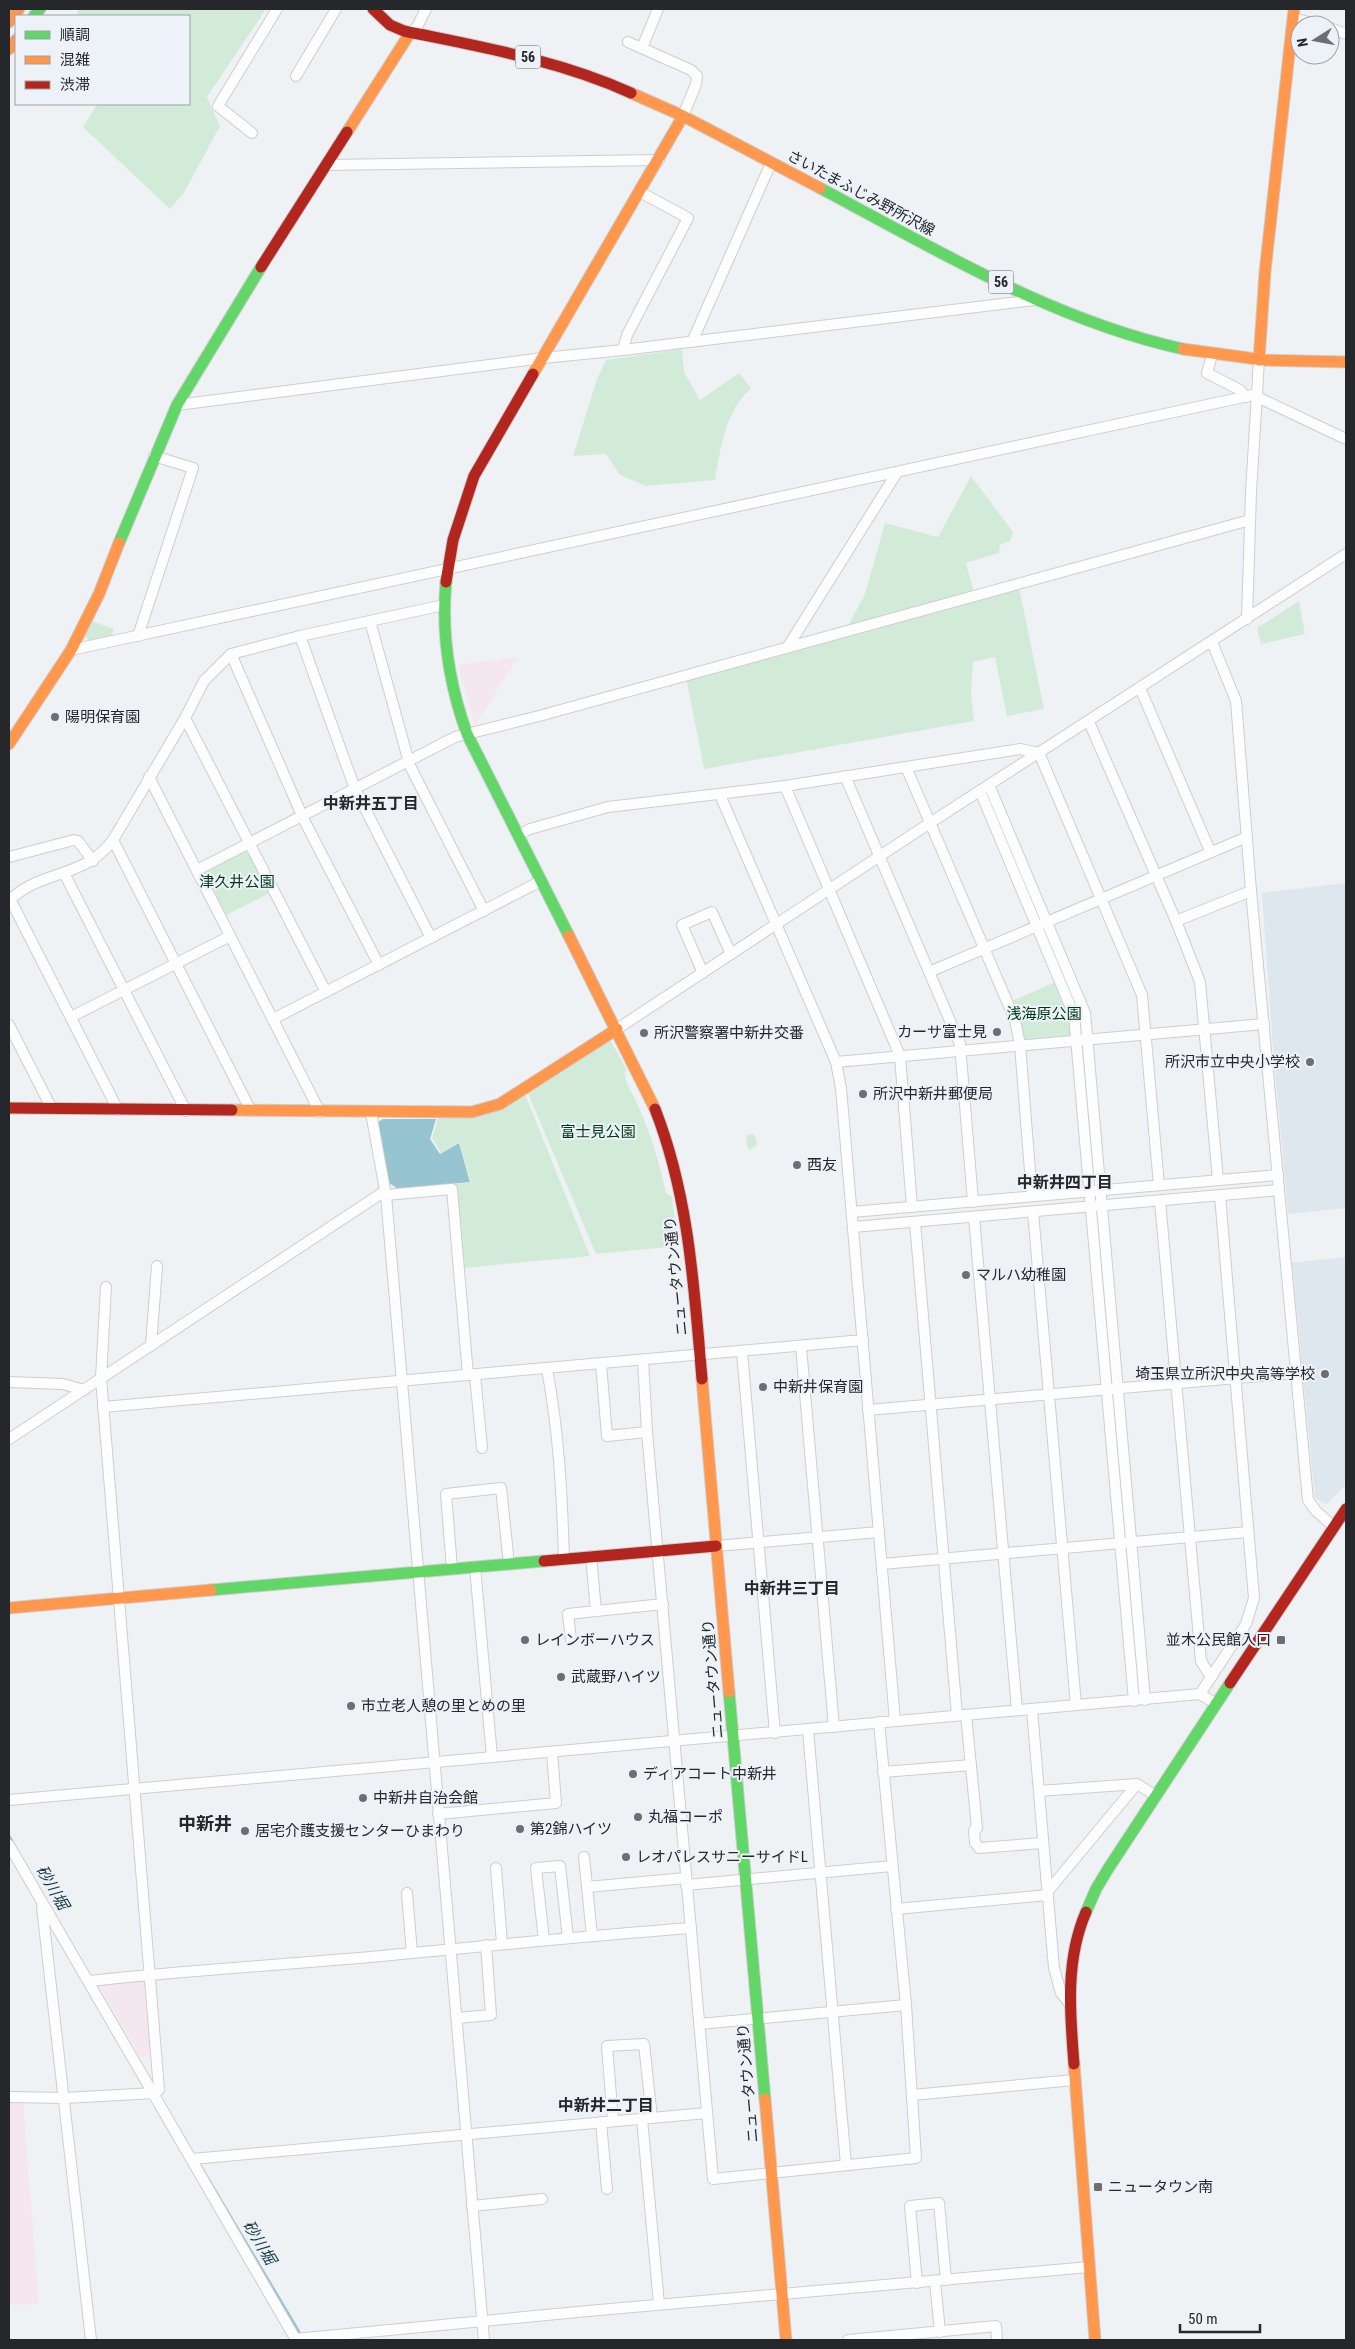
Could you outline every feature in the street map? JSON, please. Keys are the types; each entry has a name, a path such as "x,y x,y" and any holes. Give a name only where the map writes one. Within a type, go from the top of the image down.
{"street":[{"path":"9,22 19,9"},
{"path":"252,133 218,106 277,9"},
{"path":"296,76 336,9"},
{"name":"さいたまふじみ野所沢線","path":"373,9 390,25 410,33 546,61 607,82 683,116 965,264 1039,300 1127,336 1212,356 1259,360 1346,362"},
{"path":"9,744 71,650 100,594 154,456 177,405 426,9"},
{"path":"642,48 658,9"},
{"path":"1247,619 1250,520 1265,272 1294,13"},
{"path":"628,42 691,70 696,76 696,84 683,116"},
{"name":"ニュータウン通り","path":"683,116 474,476 463,504 446,568 444,605 448,670 456,703 467,734 653,1103 675,1165 688,1235 700,1355 786,2340"},
{"path":"326,166 659,160"},
{"path":"692,342 772,163"},
{"path":"623,350 626,335 688,218 640,192"},
{"path":"177,405 543,358 1039,300"},
{"path":"1212,356 1207,373 1240,390 1246,397"},
{"path":"71,650 446,568 896,474 1253,395 1346,439"},
{"path":"138,636 193,468 154,456"},
{"path":"787,648 896,474"},
{"path":"198,870 455,737 539,716 1250,520"},
{"path":"9,1108 371,1113 462,1113 488,1109 617,1029 930,823 1089,722 1346,554"},
{"path":"118,1110 10,900 28,886 93,861 104,853 185,718 204,681 231,654 300,636 444,605"},
{"path":"370,621 408,761 484,911"},
{"path":"300,636 355,789 431,938"},
{"path":"1212,642 1236,701 1246,837 1308,1500 1316,1512 1333,1526"},
{"path":"231,654 302,815 378,965"},
{"path":"1140,688 1210,851"},
{"path":"185,718 326,992"},
{"path":"1089,722 1156,874 1200,982 1218,1180"},
{"path":"518,835 530,829 608,808 785,786 1020,749 1039,752"},
{"path":"1039,752 1142,995 1159,1185"},
{"path":"906,767 1015,1020 1020,1045 1032,1196"},
{"path":"845,776 960,1044 973,1202"},
{"path":"149,777 320,1112"},
{"path":"785,786 900,1056 912,1207"},
{"path":"985,788 1043,923 1082,1040 1095,1191 1118,1389 1134,1701"},
{"path":"720,795 836,1062 843,1099 895,1720"},
{"path":"929,972 1246,837"},
{"path":"9,857 74,840 78,841 93,861"},
{"path":"113,840 251,1111"},
{"path":"64,873 186,1111"},
{"path":"273,1019 541,881"},
{"path":"1176,921 1251,890"},
{"path":"703,972 682,925 712,912 732,954"},
{"path":"71,1017 230,936"},
{"path":"836,1062 1264,1024"},
{"path":"9,1025 52,1109"},
{"path":"371,1113 386,1193 400,1382 484,2340"},
{"path":"852,1212 1278,1175"},
{"path":"9,1439 386,1193 452,1189 472,1375 482,1448"},
{"path":"853,1227 1279,1190"},
{"path":"1200,1694 1246,1624 1252,1608 1253,1586 1220,1196"},
{"path":"1160,1201 1200,1661 1211,1677"},
{"path":"1097,1206 1107,1390 1145,1700"},
{"path":"1033,1212 1076,1705"},
{"path":"974,1217 1017,1710"},
{"path":"914,1222 945,1558 962,1715 971,1765 977,1828 974,1830 975,1842 980,1848 1044,1843"},
{"path":"151,1346 157,1266"},
{"path":"9,2097 64,2098 155,2094 159,2090 101,1378 106,1288"},
{"path":"103,1407 863,1340"},
{"path":"800,1347 834,1727"},
{"path":"742,1352 775,1733"},
{"path":"642,1360 712,2179 916,2158 906,2005 878,1722"},
{"path":"601,1364 607,1436 647,1432"},
{"path":"547,1369 562,1472 564,1559"},
{"path":"868,1410 1296,1373"},
{"path":"9,1382 63,1384 84,1390"},
{"path":"452,1569 446,1494 501,1488 509,1564"},
{"path":"1095,2340 1069,2003 1076,1941 1088,1906 1108,1869 1346,1509"},
{"path":"9,1608 758,1541 879,1532"},
{"path":"882,1564 1248,1532"},
{"path":"591,1556 596,1610"},
{"path":"475,1567 492,1757"},
{"path":"571,1640 568,1614 662,1604"},
{"path":"9,1800 1200,1694 1216,1704"},
{"path":"1032,1710 1054,1968 1061,1993 1069,2003"},
{"path":"808,1730 822,1872 846,2166"},
{"path":"438,1814 556,1803 552,1752"},
{"path":"883,1772 971,1765"},
{"path":"1039,1791 1137,1784 1156,1796"},
{"path":"896,1909 1048,1893 1137,1784"},
{"path":"9,1845 296,2340 483,2320 1090,2267"},
{"path":"584,1857 592,1936"},
{"path":"544,1940 536,1868 560,1866 568,1938"},
{"path":"587,1887 746,1879 892,1866"},
{"path":"496,1868 502,1943"},
{"path":"407,1893 412,1953"},
{"path":"42,1901 91,2340"},
{"path":"89,1981 150,1974 412,1953 502,1943 691,1928"},
{"path":"456,2018 491,2015 486,1945"},
{"path":"699,2024 906,2005"},
{"path":"613,2122 607,2046 644,2044 659,2304"},
{"path":"912,2095 1074,2080"},
{"path":"192,2159 707,2113"},
{"path":"601,2122 607,2189"},
{"path":"472,2206 542,2199"},
{"path":"917,2283 910,2206 939,2204 946,2280"},
{"path":"934,2281 940,2332"},
{"path":"848,2340 903,2338 940,2332 952,2336 996,2326 997,2340"}],"shaded area":[{"path":"518,657 475,726 458,665"},
{"name":"所沢市立中央小学校","path":"1346,883 1346,1208 1288,1214 1273,1048 1262,893"},
{"name":"埼玉県立所沢中央高等学校","path":"1346,1257 1346,1484 1327,1504 1315,1498 1292,1263"},
{"path":"147,1980 153,2054 141,2058 98,1984"},
{"path":"9,2101 23,2101 39,2304 9,2305"}],"green space":[{"path":"78,9 266,9 207,97 220,126 185,191 170,209 83,127 96,105 190,105 190,15 77,15"},
{"path":"682,349 684,372 700,400 739,373 751,388 742,397 730,419 722,443 715,480 646,486 620,475 606,454 573,456 597,379 606,360"},
{"path":"971,476 1013,532 1010,541 1000,545 999,553 966,563 976,599 1019,587 1044,709 1007,716 995,657 973,662 971,694 974,721 704,769 686,677 843,635 865,594 885,523 938,537"},
{"path":"1299,601 1305,634 1261,644 1257,628"},
{"path":"92,621 114,629 111,638 90,642 85,636"},
{"name":"津久井公園","path":"248,849 270,893 226,915 204,871"},
{"name":"浅海原公園","path":"1058,981 1067,1003 1072,1032 1069,1036 1026,1040 1022,1037 1012,1001"},
{"name":"富士見公園","path":"610,1040 626,1068 625,1076 627,1083 649,1132 666,1193 672,1197 678,1246 596,1254 527,1091"},
{"path":"525,1094 590,1256 464,1268 456,1184 471,1182 459,1142 441,1153 432,1138 438,1119"},
{"path":"754,1134 757,1141 756,1146 749,1150 746,1143 747,1135"}],"water":[{"path":"383,1119 436,1119 430,1139 440,1154 459,1143 470,1182 398,1189 388,1182 378,1122"}],"waterway":[{"name":"砂川堀","path":"9,1836 13,1843"},
{"name":"砂川堀","path":"201,2167 299,2332"}],"traffic: fast":[{"path":"35,15 40,9"},
{"path":"820,188 952,259 1041,302 1135,336 1183,349"},
{"path":"119,543 177,405 261,267"},
{"path":"446,582 445,622 448,660 455,697 467,734 569,936"},
{"path":"211,1590 544,1561"},
{"path":"1086,1912 1096,1889 1108,1869 1230,1683"},
{"path":"729,1692 765,2099"}],"traffic: slow":[{"path":"9,22 19,9"},
{"path":"1259,360 1265,272 1294,9"},
{"path":"347,132 410,33"},
{"path":"9,49 15,41"},
{"path":"631,93 683,116 820,188"},
{"path":"533,374 683,116"},
{"path":"1183,349 1264,360 1346,362"},
{"path":"9,744 71,650 99,594 119,543"},
{"path":"569,936 655,1109"},
{"path":"232,1110 472,1112 500,1104 617,1029"},
{"path":"702,1379 729,1692"},
{"path":"9,1608 211,1590"},
{"path":"1074,2064 1095,2340"},
{"path":"765,2099 786,2340"}],"traffic: jam":[{"path":"373,9 390,25 404,31 547,63 631,93"},
{"path":"261,267 347,132"},
{"path":"446,582 453,540 474,476 533,374"},
{"path":"9,1108 232,1110"},
{"path":"655,1109 676,1175 683,1208 693,1276 702,1379"},
{"path":"1230,1683 1346,1509"},
{"path":"544,1561 716,1546"},
{"path":"1074,2064 1071,2026 1072,1968 1079,1930 1086,1912"}],"place":[{"name":"陽明保育園","path":"55,717"},
{"name":"カーサ富士見","path":"997,1032"},
{"name":"所沢警察署中新井交番","path":"644,1033"},
{"name":"所沢市立中央小学校","path":"1310,1062"},
{"name":"所沢中新井郵便局","path":"863,1094"},
{"name":"西友","path":"797,1165"},
{"name":"マルハ幼稚園","path":"966,1275"},
{"name":"埼玉県立所沢中央高等学校","path":"1325,1374"},
{"name":"中新井保育園","path":"763,1387"},
{"name":"レインボーハウス","path":"525,1640"},
{"name":"並木公民館入口","path":"1281,1640"},
{"name":"武蔵野ハイツ","path":"561,1677"},
{"name":"市立老人憩の里とめの里","path":"351,1706"},
{"name":"ディアコート中新井","path":"633,1774"},
{"name":"中新井自治会館","path":"363,1798"},
{"name":"丸福コーポ","path":"638,1817"},
{"name":"第2錦ハイツ","path":"520,1829"},
{"name":"居宅介護支援センターひまわり","path":"245,1831"},
{"name":"レオパレスサニーサイドL","path":"626,1857"},
{"name":"ニュータウン南","path":"1098,2187"}],"district":[{"name":"中新井五丁目","path":"371,803"},
{"name":"中新井四丁目","path":"1065,1182"},
{"name":"中新井三丁目","path":"792,1588"},
{"name":"中新井","path":"205,1824"},
{"name":"中新井二丁目","path":"606,2105"}]}
